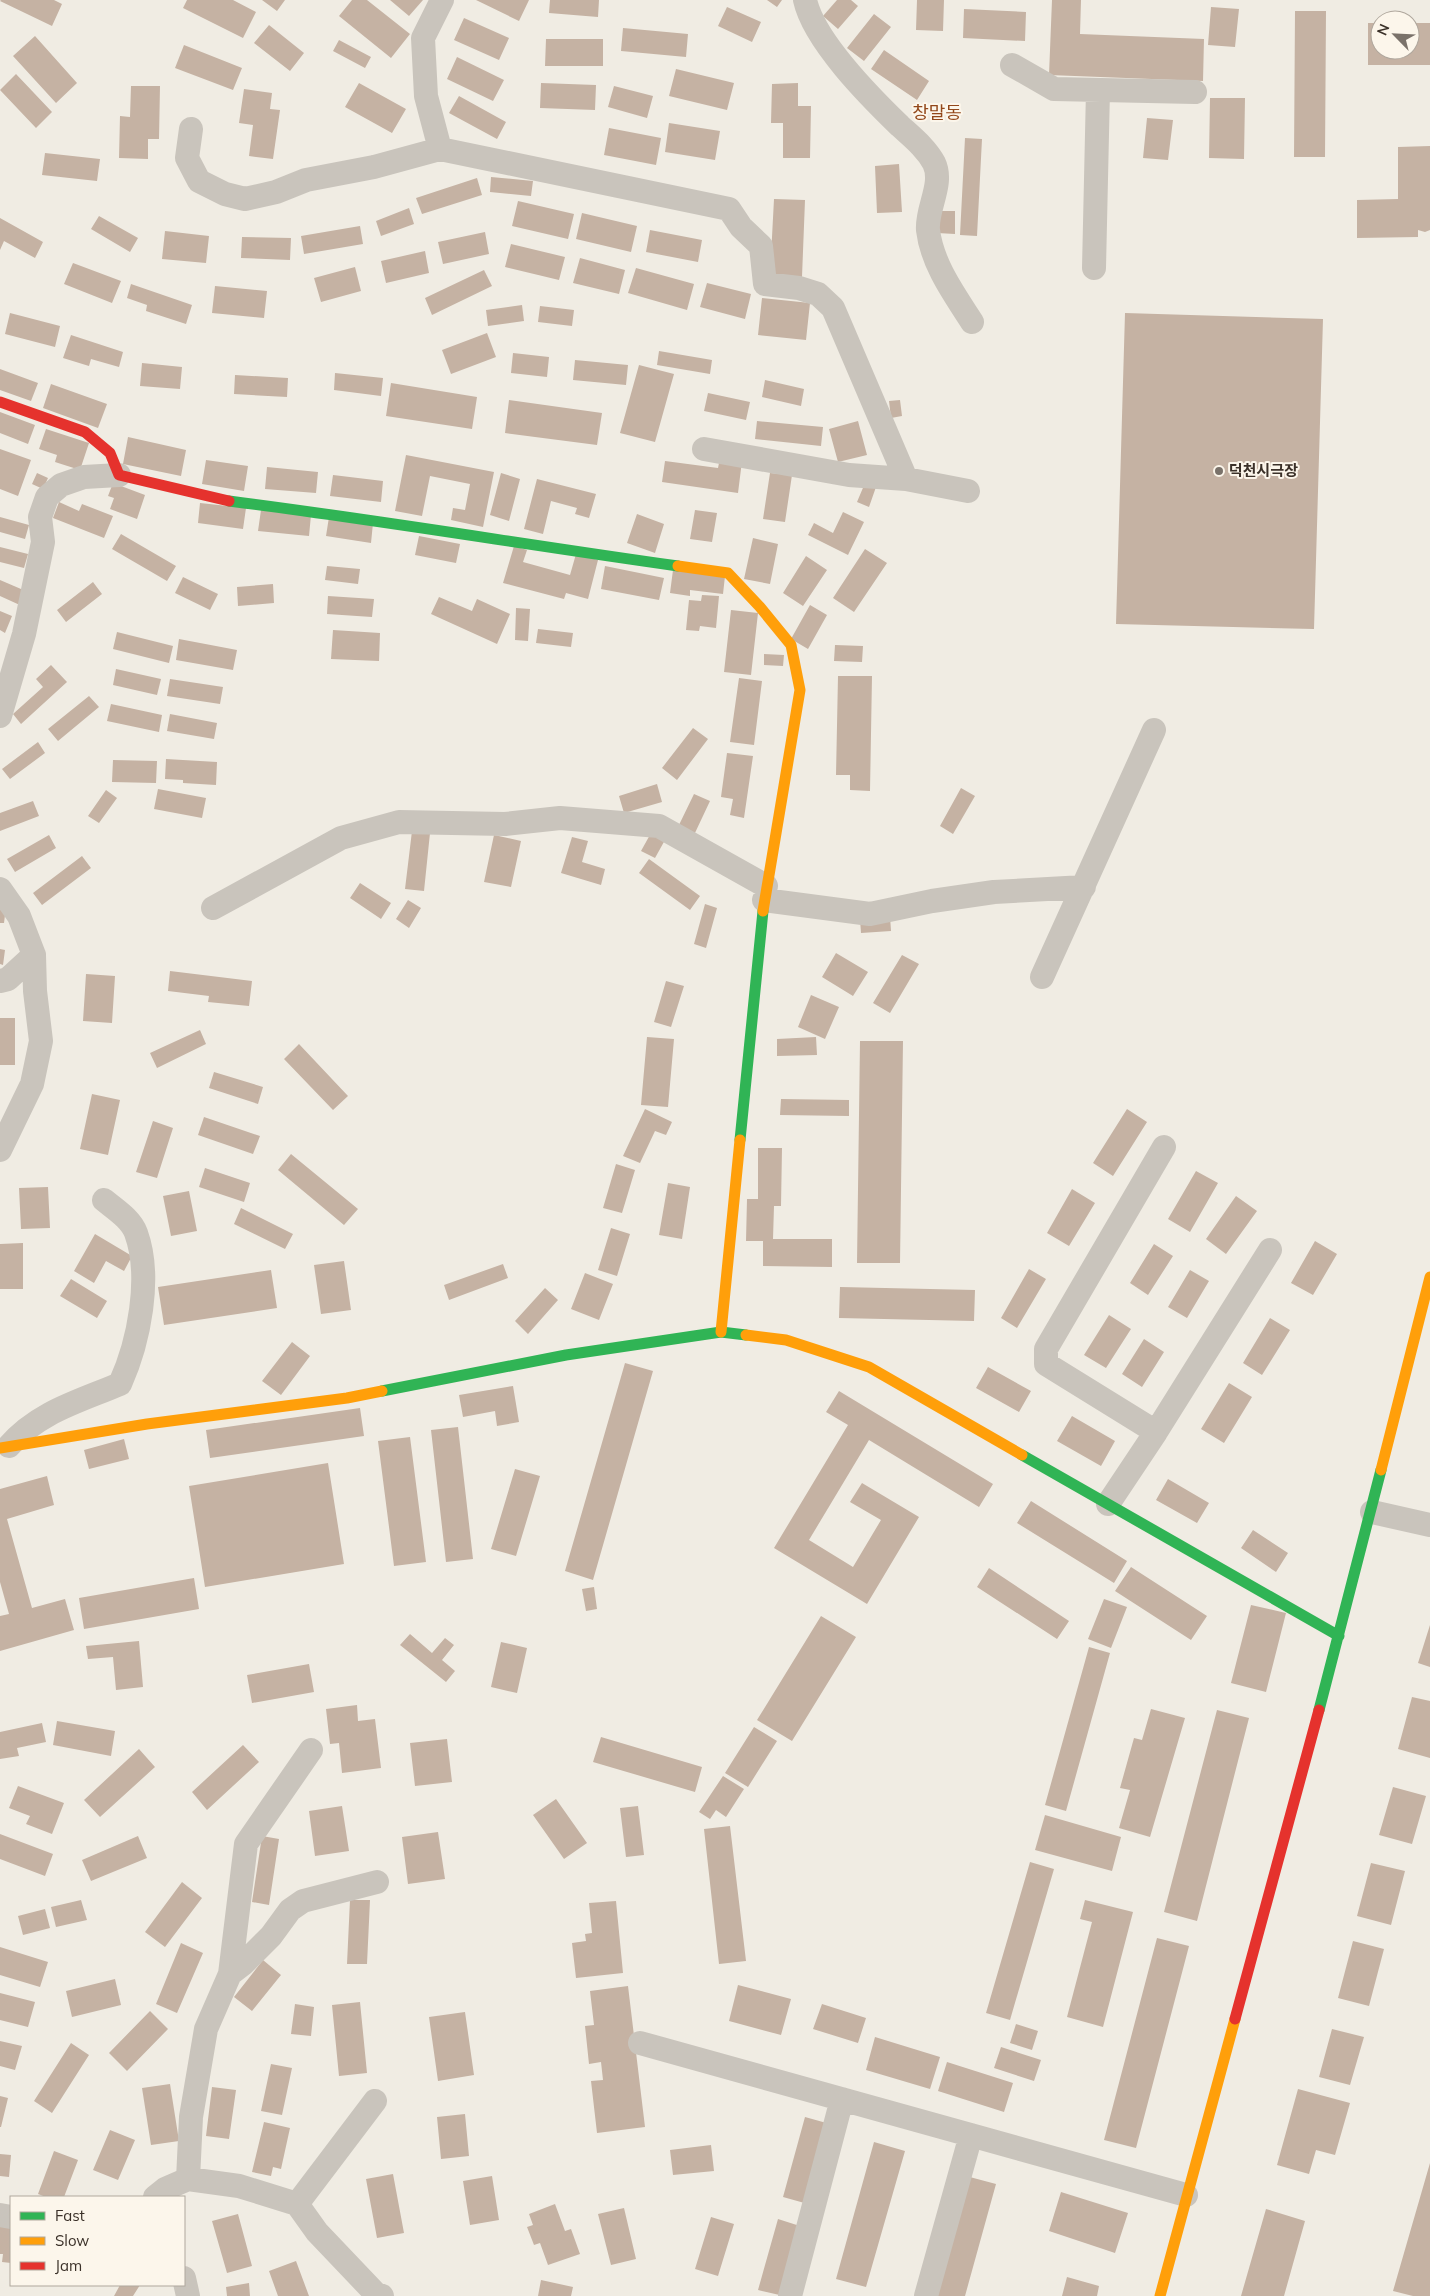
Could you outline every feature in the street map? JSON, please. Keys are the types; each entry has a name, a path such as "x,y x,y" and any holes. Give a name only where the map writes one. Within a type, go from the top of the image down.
{"street":[{"path":"440,149 426,96 423,38 442,0"},
{"path":"805,0 808,13 822,38 868,94 919,143 934,164 936,184 928,228 933,251 946,282 972,322"},
{"path":"1012,64 1054,89 1195,92"},
{"path":"1094,268 1098,90"},
{"path":"191,129 187,158 199,181 225,194 245,198 276,192 306,180 374,167 440,149 729,209 741,227 761,246 766,284 799,288 818,294 832,308 906,479"},
{"path":"0,402 85,432 110,453 119,475"},
{"path":"704,449 849,475 906,479 968,491"},
{"path":"0,716 24,634 43,542 40,517 47,497 62,485 84,477 119,475 216,499 377,520 728,574 760,607 792,645 800,690 765,893 721,1332"},
{"path":"1042,977 1154,730"},
{"path":"213,908 341,838 399,822 505,824 560,818 659,826 765,893 870,914 932,901 994,892 1084,887"},
{"path":"0,889 19,916 34,955 35,991 41,1041 32,1084 0,1150"},
{"path":"0,981 8,979 34,955"},
{"path":"1156,1432 1046,1364 1046,1349 1164,1147"},
{"path":"4,1447 21,1431 50,1412 120,1384 129,1365 140,1327 142,1266 136,1232 124,1216 104,1200"},
{"path":"1108,1504 1156,1432 1270,1250"},
{"path":"1160,2296 1372,1512 1430,1277"},
{"path":"4,1447 147,1424 347,1398 566,1355 721,1332 786,1340 869,1367 1339,1636"},
{"path":"1372,1512 1430,1525"},
{"path":"188,2179 191,2117 206,2028 230,1974 246,1844 310,1750"},
{"path":"230,1974 271,1936 290,1910 302,1901 377,1882"},
{"path":"640,2043 1186,2195"},
{"path":"790,2296 842,2099"},
{"path":"297,2204 376,2101"},
{"path":"926,2296 971,2135"},
{"path":"162,2195 188,2179 239,2186 297,2204 317,2232 349,2268 376,2294 382,2296"},
{"path":"185,2282 188,2296"}],"building":[{"path":"1,0 54,0 62,4 52,26"},
{"path":"187,0 233,0 256,12 243,38 183,8"},
{"path":"262,0 285,0 277,11"},
{"path":"352,0 367,0 410,34 391,58 339,16"},
{"path":"390,0 423,0 409,16"},
{"path":"476,0 529,0 519,21"},
{"path":"550,0 599,0 598,17 549,13"},
{"path":"767,0 782,0 777,7"},
{"path":"837,0 851,0 858,6 838,29 823,16"},
{"path":"917,0 944,0 943,31 916,30"},
{"path":"1052,0 1081,0 1080,34 1204,39 1203,81 1049,75"},
{"path":"727,7 761,22 752,42 718,26"},
{"path":"1211,7 1239,9 1235,47 1208,45"},
{"path":"964,9 1026,12 1025,41 963,38"},
{"path":"1295,11 1326,11 1325,157 1294,157"},
{"path":"874,14 891,27 864,61 847,48"},
{"path":"464,18 509,38 499,60 454,40"},
{"path":"1368,23 1370,23 1370,60 1420,60 1420,23 1430,23 1430,65 1368,65"},
{"path":"269,25 304,53 290,71 254,43"},
{"path":"623,28 688,34 686,57 621,51"},
{"path":"35,36 77,83 56,103 13,56"},
{"path":"546,39 603,39 603,66 545,66"},
{"path":"339,40 371,57 365,68 333,51"},
{"path":"184,45 242,68 233,90 175,68"},
{"path":"884,50 929,81 917,100 871,69"},
{"path":"457,57 504,80 493,101 447,79"},
{"path":"676,69 734,83 727,110 669,96"},
{"path":"16,74 52,112 36,128 0,90"},
{"path":"359,83 406,109 392,133 345,107"},
{"path":"541,83 596,85 595,110 540,108"},
{"path":"798,83 798,106 811,106 810,158 783,158 783,123 771,123 772,84"},
{"path":"131,86 160,86 159,139 148,139 148,159 119,158 120,116 130,117"},
{"path":"614,86 653,96 647,118 608,107"},
{"path":"244,89 272,93 270,109 280,110 273,159 249,156 253,125 239,123"},
{"path":"459,96 506,122 497,139 449,113"},
{"path":"1210,98 1245,98 1244,159 1209,158"},
{"path":"1147,118 1173,120 1168,160 1143,158"},
{"path":"669,123 720,131 715,160 665,152"},
{"path":"609,128 661,138 656,165 604,155"},
{"path":"965,138 982,139 977,236 960,235"},
{"path":"1430,146 1430,230 1425,232 1418,230 1418,237 1357,238 1357,200 1398,199 1398,147"},
{"path":"45,153 100,159 97,181 42,175"},
{"path":"899,164 902,212 877,213 875,166"},
{"path":"491,177 533,181 531,196 490,192"},
{"path":"477,178 482,195 422,214 416,198"},
{"path":"774,199 805,200 802,277 770,275"},
{"path":"518,201 574,214 568,239 512,226"},
{"path":"409,208 414,224 381,236 376,221"},
{"path":"938,211 955,211 955,234 937,233"},
{"path":"582,213 637,226 631,252 576,239"},
{"path":"99,216 138,238 130,252 91,229"},
{"path":"0,218 43,242 35,258 4,241 0,250"},
{"path":"360,226 363,244 304,254 301,236"},
{"path":"650,230 702,240 698,262 646,252"},
{"path":"165,231 209,236 206,263 162,259"},
{"path":"485,232 489,254 443,264 438,242"},
{"path":"242,237 291,238 290,260 241,258"},
{"path":"511,244 565,257 559,280 505,267"},
{"path":"425,251 429,273 386,283 381,261"},
{"path":"580,258 625,270 619,294 573,283"},
{"path":"73,263 121,281 112,303 64,284"},
{"path":"355,267 361,291 321,302 314,278"},
{"path":"636,268 694,284 687,310 628,293"},
{"path":"484,270 492,286 432,315 425,298"},
{"path":"707,283 751,294 745,319 700,307"},
{"path":"131,284 192,305 186,324 146,311 147,305 127,298"},
{"path":"215,286 267,291 264,318 212,313"},
{"path":"762,298 810,303 806,340 758,335"},
{"path":"522,305 524,321 488,326 486,310"},
{"path":"540,306 574,310 572,326 538,322"},
{"path":"10,313 60,326 55,347 5,334"},
{"name":"덕천시극장","path":"1125,313 1323,319 1314,629 1116,624"},
{"path":"487,333 496,357 451,374 442,350"},
{"path":"71,335 123,352 119,367 91,359 89,366 63,358"},
{"path":"659,351 712,360 710,374 657,365"},
{"path":"513,353 549,357 547,377 511,373"},
{"path":"575,360 628,365 626,385 573,380"},
{"path":"142,363 182,367 180,389 140,386"},
{"path":"639,365 674,374 655,442 620,433"},
{"path":"0,369 38,383 31,401 0,390"},
{"path":"335,373 383,378 381,396 334,390"},
{"path":"235,375 288,378 287,397 234,394"},
{"path":"765,380 804,389 801,406 762,397"},
{"path":"391,383 477,397 472,429 386,416"},
{"path":"51,384 107,404 98,428 43,408"},
{"path":"708,393 750,402 746,420 704,411"},
{"path":"509,400 602,413 597,445 505,433"},
{"path":"900,400 902,416 891,418 889,401"},
{"path":"0,412 35,425 28,444 0,433"},
{"path":"757,421 823,427 821,446 755,439"},
{"path":"858,421 867,455 838,462 829,429"},
{"path":"46,429 89,443 80,470 55,462 57,455 39,449"},
{"path":"128,437 186,450 181,476 123,464"},
{"path":"0,449 31,460 18,496 0,489"},
{"path":"406,455 494,472 483,527 451,520 453,508 465,510 470,484 430,476 422,516 395,511"},
{"path":"720,458 742,461 738,493 662,482 665,461 718,468"},
{"path":"206,460 248,466 244,491 202,484"},
{"path":"267,467 318,472 316,493 265,489"},
{"path":"37,473 48,478 43,489 32,484"},
{"path":"501,473 520,479 509,521 490,515"},
{"path":"770,473 792,475 785,522 763,519"},
{"path":"333,475 383,481 381,502 330,496"},
{"path":"537,479 596,494 589,518 575,514 577,508 551,501 543,534 524,529"},
{"path":"113,483 145,495 137,519 110,509 114,498 108,496"},
{"path":"865,483 876,487 869,507 857,502"},
{"path":"59,502 79,511 82,504 113,516 104,538 53,518"},
{"path":"200,503 246,508 243,529 198,523"},
{"path":"261,510 311,515 309,536 258,531"},
{"path":"695,510 717,513 712,542 690,539"},
{"path":"843,512 864,522 848,555 808,535 814,523 833,533"},
{"path":"637,514 664,524 655,553 627,543"},
{"path":"0,517 29,525 25,539 0,532"},
{"path":"329,517 373,523 371,543 326,536"},
{"path":"121,534 176,566 167,581 112,549"},
{"path":"419,536 460,544 456,563 415,555"},
{"path":"753,538 778,544 770,584 744,579"},
{"path":"514,546 527,550 523,562 570,575 576,554 598,560 588,599 566,593 564,599 503,583"},
{"path":"0,547 28,554 24,568 0,562"},
{"path":"865,549 887,563 854,612 833,598"},
{"path":"806,556 827,570 803,606 783,593"},
{"path":"327,566 360,569 358,584 325,580"},
{"path":"605,566 664,578 659,600 601,589"},
{"path":"673,570 725,576 723,594 690,590 690,596 670,593"},
{"path":"183,577 218,594 210,610 175,593"},
{"path":"0,580 28,592 22,606 0,596"},
{"path":"93,582 102,594 66,622 57,610"},
{"path":"273,584 274,603 238,606 237,587"},
{"path":"702,595 719,596 716,628 700,626 699,631 686,630 689,600 701,601"},
{"path":"328,596 374,599 372,617 327,614"},
{"path":"439,597 472,611 477,599 510,614 497,644 431,614"},
{"path":"810,605 827,615 808,649 791,639"},
{"path":"516,608 530,609 528,641 515,640"},
{"path":"731,610 758,613 751,675 724,672"},
{"path":"0,611 12,616 5,633 0,630"},
{"path":"538,629 573,633 571,647 536,643"},
{"path":"333,630 380,633 379,661 331,659"},
{"path":"117,632 173,646 169,663 113,649"},
{"path":"179,639 237,650 233,670 176,660"},
{"path":"835,645 863,646 862,662 834,661"},
{"path":"764,654 784,655 783,666 764,665"},
{"path":"51,665 67,682 21,724 13,714 43,687 36,679"},
{"path":"116,669 161,679 157,695 113,685"},
{"path":"838,676 872,676 870,791 850,790 850,775 836,775"},
{"path":"739,678 762,681 754,745 730,742"},
{"path":"170,679 223,687 220,704 167,696"},
{"path":"89,696 99,707 58,741 48,729"},
{"path":"111,704 162,715 159,732 107,721"},
{"path":"170,714 217,723 214,739 167,731"},
{"path":"693,728 708,739 677,780 662,768"},
{"path":"38,742 45,753 10,779 2,769"},
{"path":"727,753 753,756 744,818 730,815 733,799 721,797"},
{"path":"166,759 217,762 216,785 183,783 183,780 165,779"},
{"path":"113,760 157,761 156,783 112,782"},
{"path":"657,784 662,802 624,813 619,796"},
{"path":"961,788 975,796 953,834 940,826"},
{"path":"158,789 206,798 202,818 154,809"},
{"path":"106,790 117,798 99,823 88,816"},
{"path":"694,794 710,801 694,835 678,827"},
{"path":"33,801 39,816 0,831 0,813"},
{"path":"412,831 430,833 424,891 405,889"},
{"path":"651,833 665,840 655,858 641,851"},
{"path":"49,835 56,848 15,872 7,859"},
{"path":"494,835 521,841 511,887 484,882"},
{"path":"572,837 588,841 582,862 605,869 601,885 561,873"},
{"path":"82,856 91,868 42,905 33,893"},
{"path":"649,859 700,896 690,910 639,873"},
{"path":"360,883 391,903 381,919 350,898"},
{"path":"408,900 421,908 409,928 396,919"},
{"path":"705,904 717,908 706,948 694,944"},
{"path":"0,906 6,907 4,923 0,923"},
{"path":"890,916 891,931 861,933 860,919"},
{"path":"0,949 5,950 3,965 0,964"},
{"path":"836,953 868,972 853,996 822,977"},
{"path":"902,955 919,964 890,1013 873,1003"},
{"path":"170,971 252,981 249,1006 208,1002 209,996 168,991"},
{"path":"86,974 115,976 112,1023 83,1021"},
{"path":"666,981 684,986 671,1027 654,1022"},
{"path":"811,995 839,1007 825,1039 798,1027"},
{"path":"0,1018 15,1018 15,1065 0,1065"},
{"path":"200,1030 206,1044 157,1068 150,1053"},
{"path":"647,1037 674,1039 668,1107 641,1105"},
{"path":"816,1037 817,1055 777,1056 777,1039"},
{"path":"860,1041 903,1041 900,1263 857,1263"},
{"path":"299,1044 348,1096 333,1110 284,1059"},
{"path":"214,1072 263,1087 258,1104 209,1088"},
{"path":"92,1094 120,1100 108,1155 80,1149"},
{"path":"781,1099 849,1100 849,1116 780,1115"},
{"path":"645,1109 672,1122 666,1135 655,1131 640,1163 623,1156"},
{"path":"1127,1109 1147,1122 1113,1176 1093,1163"},
{"path":"204,1117 260,1136 253,1154 198,1135"},
{"path":"153,1121 173,1128 157,1178 136,1172"},
{"path":"758,1148 782,1148 781,1206 774,1206 773,1239 832,1239 832,1267 763,1266 763,1241 746,1241 747,1199 758,1199"},
{"path":"291,1154 358,1209 344,1225 278,1170"},
{"path":"616,1164 635,1170 622,1213 603,1208"},
{"path":"205,1168 250,1183 244,1202 199,1187"},
{"path":"1196,1171 1218,1183 1190,1232 1168,1219"},
{"path":"668,1183 690,1187 682,1239 659,1235"},
{"path":"48,1187 50,1228 21,1229 19,1188"},
{"path":"1072,1189 1095,1203 1069,1246 1047,1233"},
{"path":"189,1191 197,1231 171,1236 163,1196"},
{"path":"1236,1196 1257,1211 1226,1254 1206,1239"},
{"path":"241,1208 293,1234 285,1249 234,1224"},
{"path":"611,1228 630,1234 617,1276 598,1270"},
{"path":"95,1234 132,1256 124,1271 106,1261 94,1283 74,1271"},
{"path":"1315,1241 1337,1254 1313,1295 1291,1283"},
{"path":"23,1243 23,1289 0,1289 0,1244"},
{"path":"1154,1244 1173,1256 1148,1295 1130,1283"},
{"path":"344,1261 351,1310 321,1314 314,1265"},
{"path":"503,1264 508,1278 449,1300 444,1285"},
{"path":"1029,1269 1046,1279 1017,1328 1001,1318"},
{"path":"271,1270 277,1308 164,1325 158,1287"},
{"path":"1190,1270 1209,1281 1187,1318 1168,1307"},
{"path":"585,1273 613,1284 599,1320 571,1309"},
{"path":"71,1279 107,1301 97,1318 60,1296"},
{"path":"840,1287 975,1290 974,1321 839,1318"},
{"path":"545,1288 558,1300 528,1334 515,1321"},
{"path":"1109,1315 1131,1329 1106,1368 1084,1355"},
{"path":"1270,1318 1290,1330 1262,1375 1243,1363"},
{"path":"1144,1339 1164,1352 1142,1387 1122,1374"},
{"path":"292,1342 310,1356 281,1395 262,1381"},
{"path":"625,1363 653,1371 593,1580 565,1571"},
{"path":"988,1367 1031,1391 1019,1412 976,1388"},
{"path":"1229,1383 1252,1397 1224,1443 1201,1429"},
{"path":"513,1386 519,1422 497,1426 495,1411 463,1417 459,1395"},
{"path":"839,1391 993,1484 979,1507 869,1440 809,1540 853,1567 881,1520 850,1502 862,1483 919,1517 867,1604 774,1548 848,1425 826,1412"},
{"path":"360,1408 364,1436 210,1458 206,1430"},
{"path":"1072,1416 1115,1441 1101,1466 1057,1441"},
{"path":"458,1427 473,1559 446,1562 431,1430"},
{"path":"410,1437 426,1562 394,1566 378,1441"},
{"path":"124,1439 129,1459 89,1469 84,1450"},
{"path":"328,1463 344,1564 205,1587 189,1486"},
{"path":"515,1469 540,1476 516,1556 491,1549"},
{"path":"47,1476 54,1505 7,1519 32,1608 65,1599 74,1630 0,1651 0,1616 9,1614 0,1582 0,1489"},
{"path":"1168,1479 1209,1503 1197,1523 1156,1500"},
{"path":"1031,1501 1127,1561 1114,1583 1017,1523"},
{"path":"1253,1530 1288,1553 1276,1572 1241,1548"},
{"path":"1131,1567 1207,1616 1191,1640 1115,1591"},
{"path":"989,1568 1069,1621 1057,1639 977,1587"},
{"path":"194,1578 199,1609 84,1629 79,1598"},
{"path":"594,1587 597,1609 586,1611 582,1589"},
{"path":"1104,1599 1127,1607 1111,1648 1088,1639"},
{"path":"1251,1605 1286,1613 1266,1692 1231,1683"},
{"path":"821,1616 856,1637 792,1741 757,1720"},
{"path":"1430,1625 1430,1667 1418,1663"},
{"path":"410,1634 432,1653 445,1638 454,1645 442,1660 455,1671 446,1682 400,1645"},
{"path":"139,1641 143,1687 116,1690 113,1657 88,1659 86,1646"},
{"path":"501,1642 527,1648 517,1693 491,1687"},
{"path":"1089,1647 1110,1653 1066,1811 1045,1805"},
{"path":"309,1664 314,1692 252,1703 247,1675"},
{"path":"1412,1697 1430,1701 1430,1758 1398,1749"},
{"path":"357,1705 358,1721 375,1719 381,1768 342,1773 339,1743 330,1744 326,1709"},
{"path":"1151,1709 1185,1718 1150,1837 1119,1828 1130,1790 1120,1788 1134,1738 1142,1740"},
{"path":"1217,1710 1249,1718 1197,1921 1164,1912"},
{"path":"57,1721 115,1731 111,1756 53,1745"},
{"path":"42,1723 46,1742 17,1748 19,1756 0,1759 0,1732"},
{"path":"754,1727 777,1741 748,1787 725,1773"},
{"path":"601,1737 702,1767 695,1792 593,1762"},
{"path":"447,1739 452,1782 415,1786 410,1743"},
{"path":"243,1745 259,1762 207,1810 192,1792"},
{"path":"139,1749 155,1767 100,1817 84,1800"},
{"path":"723,1776 744,1789 726,1817 716,1810 710,1819 699,1812"},
{"path":"18,1786 64,1803 52,1834 26,1824 30,1816 9,1808"},
{"path":"1393,1787 1426,1796 1412,1844 1379,1835"},
{"path":"556,1799 587,1843 564,1859 533,1815"},
{"path":"342,1806 349,1851 315,1856 309,1811"},
{"path":"638,1806 644,1855 626,1857 620,1808"},
{"path":"1045,1815 1121,1837 1112,1871 1035,1850"},
{"path":"730,1826 746,1961 719,1964 704,1829"},
{"path":"438,1832 445,1879 408,1884 402,1837"},
{"path":"0,1834 53,1854 45,1876 0,1859"},
{"path":"138,1836 147,1858 91,1881 82,1860"},
{"path":"262,1836 279,1839 269,1905 252,1902"},
{"path":"1030,1862 1054,1869 1010,2020 986,2013"},
{"path":"1371,1863 1405,1871 1391,1925 1357,1916"},
{"path":"182,1882 202,1898 165,1947 145,1932"},
{"path":"81,1900 87,1920 56,1927 51,1907"},
{"path":"350,1900 370,1900 367,1964 347,1964"},
{"path":"1085,1900 1133,1912 1103,2027 1067,2017 1092,1922 1080,1919"},
{"path":"616,1901 623,1973 576,1978 572,1943 586,1941 585,1934 592,1933 589,1903"},
{"path":"45,1909 50,1928 23,1935 18,1916"},
{"path":"1157,1938 1189,1946 1136,2148 1104,2140"},
{"path":"1353,1941 1384,1949 1369,2006 1338,1998"},
{"path":"181,1943 203,1953 177,2013 156,2004"},
{"path":"0,1947 48,1962 40,1987 0,1975"},
{"path":"263,1960 281,1975 252,2011 234,1997"},
{"path":"115,1979 121,2005 72,2017 66,1991"},
{"path":"738,1985 791,1999 781,2035 729,2021"},
{"path":"628,1986 645,2127 597,2133 591,2081 603,2080 601,2062 589,2064 585,2026 594,2025 590,1991"},
{"path":"0,1993 35,2002 28,2027 0,2020"},
{"path":"360,2002 367,2073 339,2076 332,2005"},
{"path":"295,2004 314,2007 311,2036 291,2034"},
{"path":"822,2004 866,2018 858,2043 813,2029"},
{"path":"150,2011 168,2029 127,2071 109,2053"},
{"path":"465,2012 474,2075 438,2081 429,2017"},
{"path":"1016,2024 1038,2031 1032,2050 1010,2043"},
{"path":"1332,2029 1364,2037 1350,2085 1319,2077"},
{"path":"875,2037 940,2057 930,2089 866,2070"},
{"path":"0,2041 22,2046 15,2070 0,2066"},
{"path":"71,2043 89,2055 52,2113 34,2101"},
{"path":"1001,2047 1041,2060 1034,2081 994,2068"},
{"path":"947,2062 1013,2083 1004,2112 938,2091"},
{"path":"271,2064 292,2068 282,2115 261,2111"},
{"path":"170,2084 179,2141 151,2145 142,2088"},
{"path":"212,2087 236,2090 229,2139 206,2136"},
{"path":"1298,2089 1350,2103 1335,2155 1316,2150 1309,2174 1277,2165"},
{"path":"0,2096 8,2098 1,2127 0,2127"},
{"path":"465,2114 469,2156 441,2159 437,2117"},
{"path":"805,2117 830,2124 808,2204 783,2197"},
{"path":"264,2122 290,2128 281,2169 273,2167 271,2176 252,2172"},
{"path":"110,2130 135,2140 118,2180 93,2170"},
{"path":"874,2142 905,2151 866,2287 836,2279"},
{"path":"711,2145 714,2171 673,2175 670,2150"},
{"path":"54,2151 78,2160 64,2196 43,2196 38,2194"},
{"path":"0,2154 11,2155 9,2177 0,2176"},
{"path":"1430,2163 1430,2296 1413,2296 1393,2291"},
{"path":"393,2174 404,2233 377,2238 366,2179"},
{"path":"492,2176 499,2220 470,2225 463,2181"},
{"path":"966,2176 996,2184 965,2296 932,2296"},
{"path":"1061,2192 1128,2213 1115,2253 1049,2231"},
{"path":"555,2204 565,2231 571,2229 580,2254 548,2265 540,2243 534,2245 527,2227 533,2225 529,2214"},
{"path":"624,2208 636,2259 611,2265 598,2214"},
{"path":"1266,2209 1305,2221 1284,2296 1241,2296"},
{"path":"238,2214 252,2266 227,2273 212,2221"},
{"path":"711,2217 734,2224 718,2276 695,2269"},
{"path":"778,2219 803,2227 784,2296 758,2290"},
{"path":"0,2226 10,2227 10,2263 2,2262 3,2254 0,2254"},
{"path":"296,2261 309,2296 278,2296 269,2271"},
{"path":"1067,2277 1099,2286 1097,2296 1062,2296"},
{"path":"541,2280 573,2287 571,2296 538,2296"},
{"path":"249,2283 250,2296 227,2296 226,2287"},
{"path":"119,2286 139,2286 133,2296 114,2296"}],"traffic: fast":[{"path":"229,501 678,566"},
{"path":"740,1140 763,911"},
{"path":"382,1391 566,1355 721,1332 746,1335"},
{"path":"1022,1455 1339,1636"},
{"path":"1319,1710 1381,1470"}],"traffic: slow":[{"path":"678,566 728,573 760,607 791,645 800,690 763,911"},
{"path":"721,1332 740,1140"},
{"path":"1381,1470 1430,1277"},
{"path":"746,1335 786,1340 869,1367 1022,1455"},
{"path":"0,1448 147,1424 347,1398 382,1391"},
{"path":"1160,2296 1235,2019"}],"traffic: jam":[{"path":"0,402 85,432 110,453 119,475 229,501"},
{"path":"1235,2019 1319,1710"}],"place":[{"name":"덕천시극장","path":"1219,471"}],"district":[{"name":"창말동","path":"937,113"}]}
